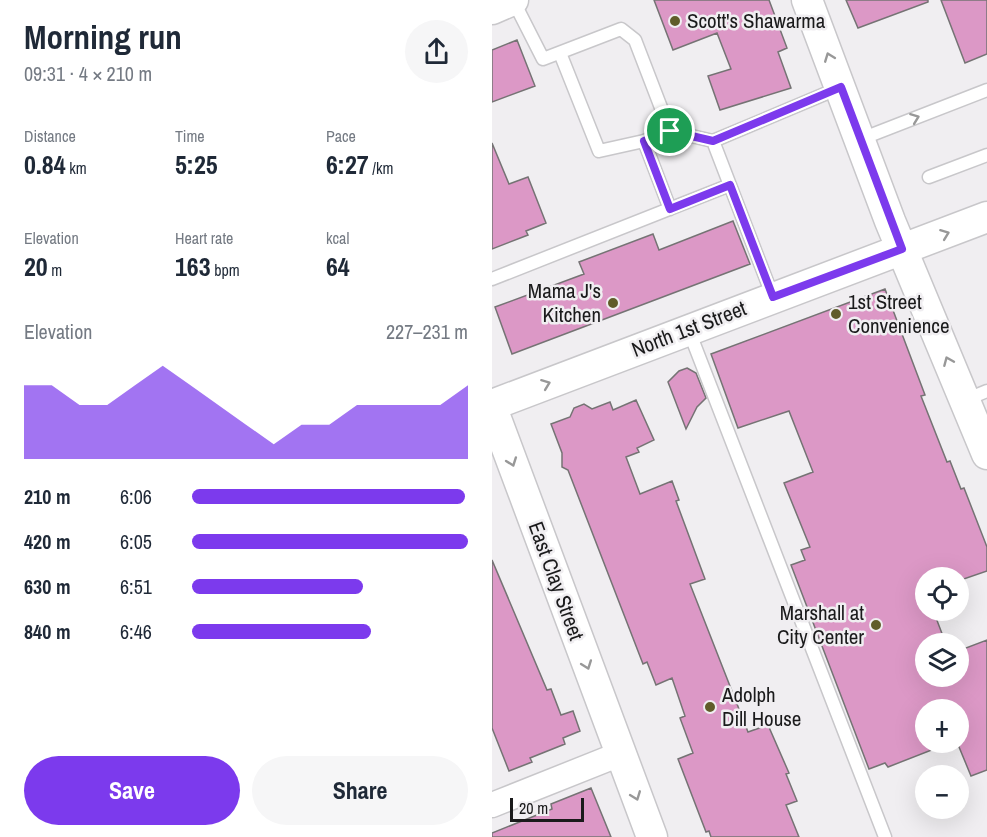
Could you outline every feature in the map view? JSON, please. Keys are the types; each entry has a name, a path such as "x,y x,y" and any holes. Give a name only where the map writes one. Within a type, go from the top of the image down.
{"street":[{"path":"492,9 513,0"},
{"path":"807,0 902,249 976,395 987,454"},
{"name":"North 1st Street","path":"492,406 987,217"},
{"name":"East Clay Street","path":"492,406 652,837"},
{"path":"492,805 620,754"}],"lane":[{"path":"513,0 543,60 621,29 635,40 670,131"},
{"path":"560,53 598,151 644,141 670,131 713,141 841,87"},
{"path":"861,139 987,90"},
{"path":"644,141 670,209"},
{"path":"713,141 773,297"},
{"path":"929,177 987,155"},
{"path":"492,279 730,185"},
{"path":"688,330 885,837"}],"building":[{"path":"654,0 769,0 787,48 778,52 791,88 720,110 708,76 731,69 717,33 673,50"},
{"path":"846,0 928,0 928,2 858,28"},
{"path":"941,0 987,0 987,54 965,63"},
{"path":"517,40 535,86 492,102 492,50"},
{"path":"492,143 509,184 528,177 546,223 526,231 528,235 492,249"},
{"path":"733,221 750,264 512,354 495,307 584,274 579,262 653,234 659,250"},
{"path":"885,289 925,395 921,396 947,462 950,461 961,489 964,488 987,547 987,571 969,577 969,567 915,567 915,621 937,621 942,633 915,633 915,687 969,687 969,647 987,640 987,770 971,776 969,765 966,765 962,753 969,753 969,699 915,699 915,753 924,753 888,767 885,763 869,769 791,565 805,560 801,550 810,547 784,483 813,472 789,411 738,428 711,354"},
{"path":"687,368 696,373 706,398 697,407 686,429 668,382 679,371"},
{"path":"636,400 654,440 637,448 639,452 626,457 640,494 672,481 679,500 676,501 705,579 690,584 748,732 768,725 789,773 786,774 797,801 786,805 799,837 711,837 709,831 706,832 678,759 693,753 680,718 685,716 672,678 656,685 647,662 643,664 568,470 562,467 562,453 551,424 570,417 574,408 584,404 592,409 610,402 613,410"},
{"path":"492,560 547,690 551,689 561,715 573,711 580,731 563,738 565,744 530,758 532,762 509,771 492,728"},
{"path":"591,788 611,837 492,837 492,833 552,809 551,804"}],"place":[{"name":"Scott's Shawarma","path":"675,21"},
{"name":"Mama J's Kitchen","path":"613,303"},
{"name":"1st Street Convenience","path":"836,314"},
{"name":"Marshall at City Center","path":"876,625"},
{"name":"Adolph Dill House","path":"710,707"}],"route":[{"path":"841,87 902,249 773,297 730,185 670,209 644,141 670,131 713,141 841,87"}]}
